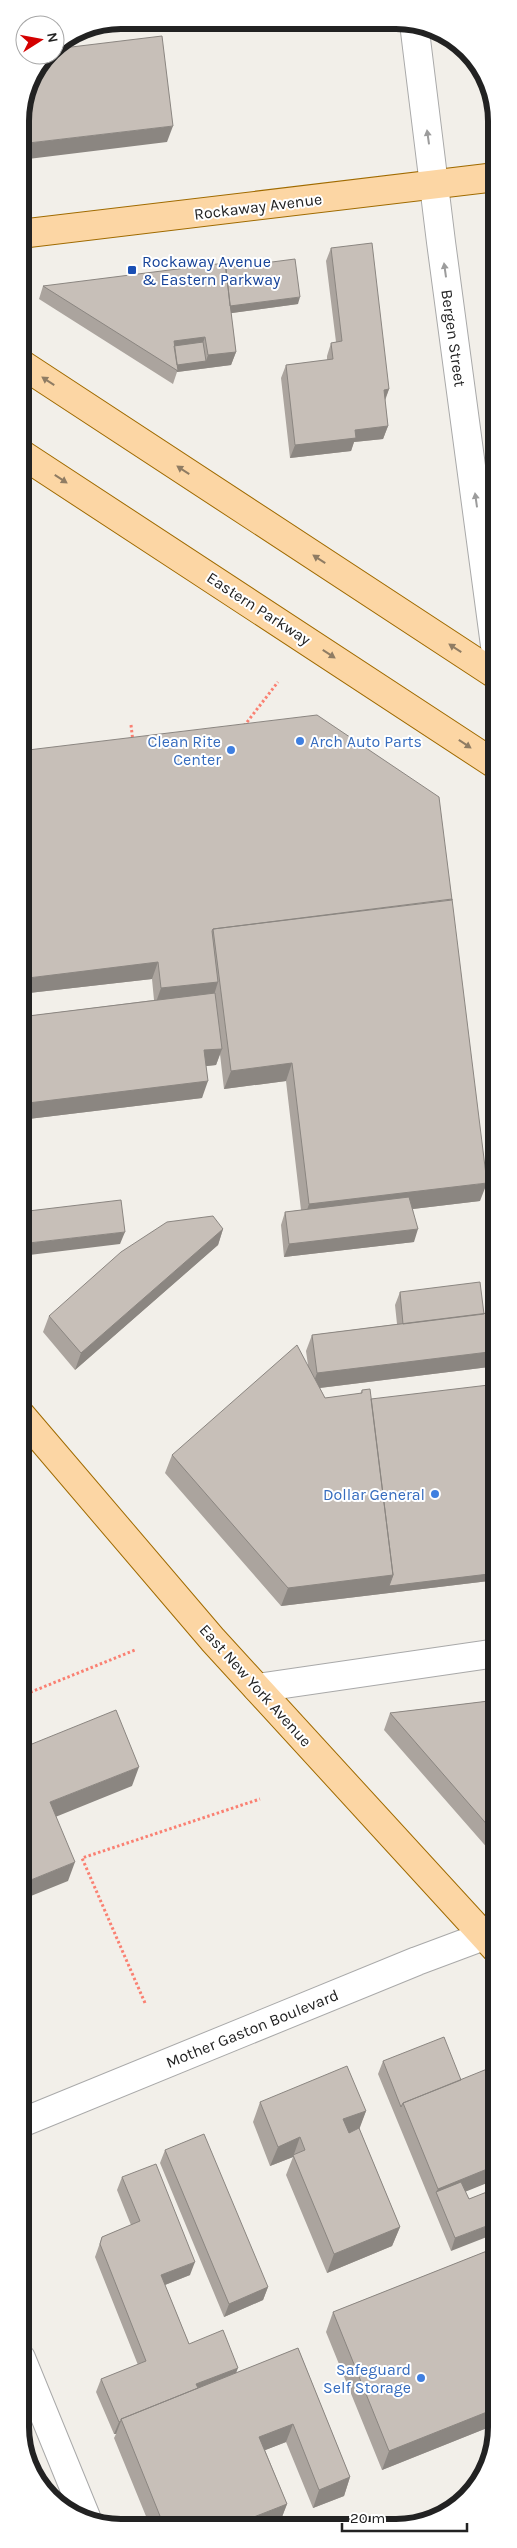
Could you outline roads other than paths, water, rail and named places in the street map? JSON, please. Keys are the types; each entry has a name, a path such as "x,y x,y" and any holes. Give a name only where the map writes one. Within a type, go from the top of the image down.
{"main road":[{"name":"Rockaway Avenue","path":"29,233 488,178"},
{"path":"29,369 488,670"},
{"name":"Eastern Parkway","path":"29,459 488,760"},
{"name":"East New York Avenue","path":"29,1425 213,1640 488,1941"}],"street":[{"name":"Bergen Street","path":"415,31 488,592"},
{"path":"257,1688 488,1654"},
{"name":"Mother Gaston Boulevard","path":"29,2121 417,1960 488,1943"},
{"path":"29,2378 84,2511"}],"place":[{"name":"Rockaway Avenue & Eastern Parkway","path":"132,270"},
{"name":"Arch Auto Parts","path":"300,741"},
{"name":"Clean Rite Center","path":"231,750"},
{"name":"Dollar General","path":"435,1494"},
{"name":"Safeguard Self Storage","path":"421,2378"}]}
